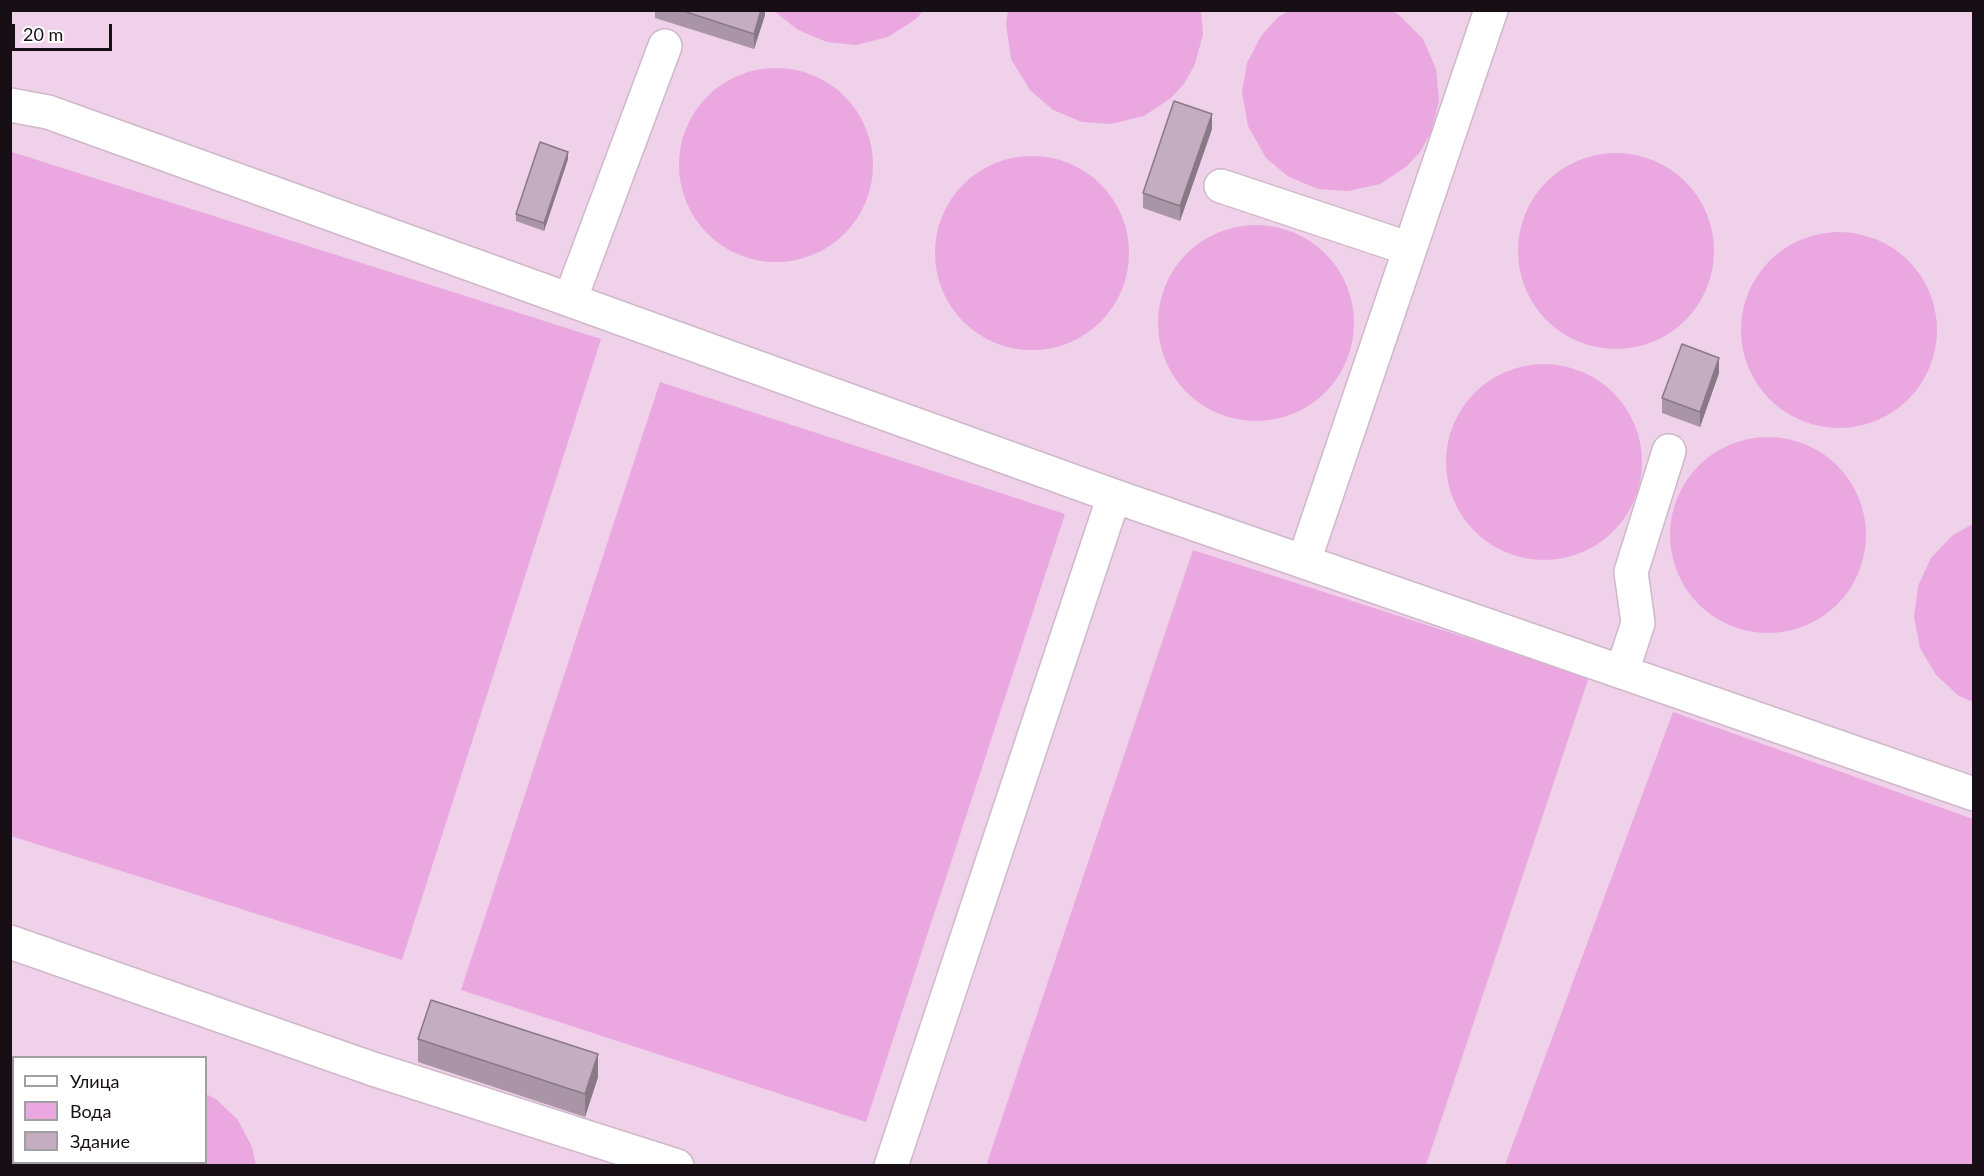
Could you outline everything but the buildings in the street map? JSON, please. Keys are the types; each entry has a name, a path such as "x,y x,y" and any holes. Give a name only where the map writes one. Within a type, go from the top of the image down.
{"lane":[{"path":"1304,561 1491,10"},
{"path":"570,300 665,46"},
{"path":"10,105 48,112 1114,496 1974,794"},
{"path":"1221,186 1410,249"},
{"path":"1622,672 1638,623 1631,572 1670,451"},
{"path":"891,1166 1114,496"},
{"path":"10,942 372,1069 677,1166"}],"shaded area":[{"path":"10,11 1973,11 1973,1165 11,1165"}],"water":[{"path":"1391,10 1423,39 1436,69 1439,101 1431,132 1420,152 1407,166 1380,184 1348,191 1318,189 1289,177 1266,158 1248,126 1242,92 1247,63 1261,36 1278,17 1289,11"},
{"path":"774,11 923,11 916,19 888,37 856,45 827,42 798,30"},
{"path":"1008,11 1201,11 1203,34 1195,64 1184,84 1171,98 1144,116 1111,124 1082,122 1053,110 1030,90 1011,59 1006,24"},
{"path":"786,68 822,79 845,96 857,111 866,128 872,146 872,184 866,202 857,219 845,234 830,246 813,255 795,261 766,262 730,251 701,227 690,211 680,184 679,155 690,119 714,90 730,79 757,69"},
{"path":"12,152 601,339 402,960 11,836 10,156"},
{"path":"1616,153 1635,155 1653,161 1670,170 1685,182 1697,197 1706,214 1712,232 1714,251 1712,270 1706,288 1697,305 1685,320 1670,332 1653,341 1635,347 1616,349 1597,347 1579,341 1562,332 1547,320 1535,305 1526,288 1520,270 1518,251 1520,232 1526,214 1535,197 1547,182 1562,170 1579,161 1597,155"},
{"path":"1042,156 1078,167 1101,184 1113,199 1122,216 1128,234 1128,272 1122,290 1113,307 1101,322 1086,334 1069,343 1051,349 1022,350 986,339 957,315 946,299 936,272 935,243 946,207 970,178 986,167 1013,157"},
{"path":"1256,225 1275,227 1293,233 1310,242 1325,254 1337,269 1346,286 1352,304 1354,323 1352,342 1346,360 1337,377 1325,392 1310,404 1293,413 1275,419 1256,421 1237,419 1219,413 1202,404 1187,392 1175,377 1166,360 1160,342 1158,323 1160,304 1166,286 1175,269 1187,254 1202,242 1219,233 1237,227"},
{"path":"1839,232 1858,234 1876,240 1893,249 1908,261 1920,276 1929,293 1935,311 1937,330 1935,349 1929,367 1920,384 1908,399 1893,411 1876,420 1858,426 1839,428 1820,426 1802,420 1785,411 1770,399 1758,384 1749,367 1743,349 1741,330 1743,311 1749,293 1758,276 1770,261 1785,249 1802,240 1820,234"},
{"path":"1544,364 1563,366 1581,372 1598,381 1613,393 1625,408 1634,425 1640,443 1642,462 1640,481 1634,499 1625,516 1613,531 1598,543 1581,552 1563,558 1544,560 1525,558 1507,552 1490,543 1475,531 1463,516 1454,499 1448,481 1446,462 1448,443 1454,425 1463,408 1475,393 1490,381 1507,372 1525,366"},
{"path":"660,382 1065,514 866,1122 461,990"},
{"path":"1768,437 1787,439 1805,445 1822,454 1837,466 1849,481 1858,498 1864,516 1866,535 1864,554 1858,572 1849,589 1837,604 1822,616 1805,625 1787,631 1768,633 1749,631 1731,625 1714,616 1699,604 1687,589 1678,572 1672,554 1670,535 1672,516 1678,498 1687,481 1699,466 1714,454 1731,445 1749,439"},
{"path":"1973,524 1973,702 1959,696 1936,675 1920,648 1914,617 1918,586 1931,558 1953,535"},
{"path":"1193,550 1589,677 1426,1165 986,1166"},
{"path":"1673,712 1973,819 1973,1165 1505,1165"},
{"path":"207,1094 216,1099 238,1120 252,1147 256,1165 63,1165 207,1164"}]}
